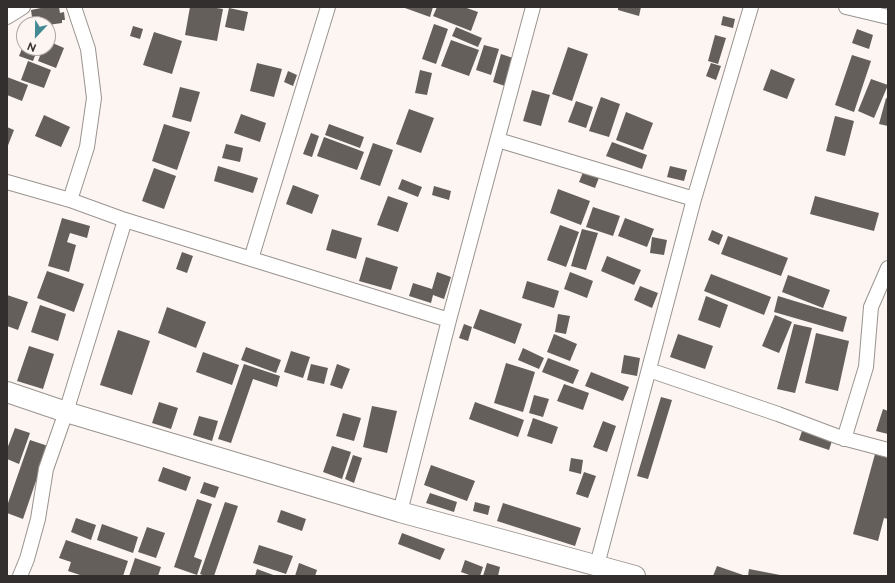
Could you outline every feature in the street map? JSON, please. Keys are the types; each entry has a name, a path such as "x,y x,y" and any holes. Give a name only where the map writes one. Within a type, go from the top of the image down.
{"street":[{"path":"7,17 23,7"},
{"path":"70,200 87,147 94,98 88,49 74,7"},
{"path":"251,259 328,7"},
{"path":"400,512 449,320 533,7"},
{"path":"597,565 694,199 751,7"},
{"path":"846,7 888,17"},
{"path":"498,140 694,199"},
{"path":"7,182 70,200 125,220 449,320"},
{"path":"20,576 27,559 38,518 46,469 66,412 125,220"},
{"path":"844,439 866,367 871,307 888,268"},
{"path":"649,370 844,439 888,450"},
{"path":"7,392 66,412 400,512 635,576"}],"building":[{"path":"46,7 59,7 60,13 64,12 65,20 62,20 62,23 56,24 56,16 32,16 31,10"},
{"path":"190,7 210,7 223,9 217,41 185,35"},
{"path":"405,7 433,7 430,17"},
{"path":"437,7 464,7 478,12 471,31 433,16"},
{"path":"618,7 641,7 639,16 618,10"},
{"path":"229,8 248,12 244,31 225,27"},
{"path":"723,16 735,19 733,28 721,25"},
{"path":"434,24 448,29 436,64 422,59"},
{"path":"133,26 143,29 140,39 130,36"},
{"path":"456,27 482,38 478,47 452,36"},
{"path":"857,29 873,35 869,49 852,43"},
{"path":"154,32 182,41 172,74 143,65"},
{"path":"715,35 726,38 718,64 708,61"},
{"path":"451,40 479,50 469,76 441,66"},
{"path":"56,44 64,48 56,68 38,61 40,56 56,56"},
{"path":"484,45 499,49 491,75 476,70"},
{"path":"568,47 588,54 572,101 552,94"},
{"path":"501,54 513,58 505,86 493,82"},
{"path":"852,55 871,61 854,112 835,105"},
{"path":"19,56 35,56 33,61"},
{"path":"28,61 51,70 44,88 21,80"},
{"path":"257,63 282,69 274,97 250,91"},
{"path":"711,63 721,66 716,80 706,76"},
{"path":"771,69 795,79 787,99 763,90"},
{"path":"420,70 432,73 427,95 415,93"},
{"path":"288,71 297,75 293,86 284,82"},
{"path":"7,77 28,85 22,101 7,95"},
{"path":"871,79 888,85 874,118 858,111"},
{"path":"180,87 200,92 191,122 172,117"},
{"path":"532,90 550,95 541,126 523,121"},
{"path":"601,97 620,104 609,137 589,131"},
{"path":"886,98 888,99 888,126 879,124"},
{"path":"576,101 593,107 586,128 568,122"},
{"path":"409,109 434,118 421,153 396,144"},
{"path":"626,112 653,123 643,150 616,140"},
{"path":"241,114 266,123 260,142 234,133"},
{"path":"44,115 70,127 61,147 35,136"},
{"path":"835,116 854,121 845,156 826,151"},
{"path":"164,124 190,132 177,170 152,161"},
{"path":"329,124 364,137 360,148 325,135"},
{"path":"7,127 14,130 7,148"},
{"path":"311,133 319,136 312,157 303,154"},
{"path":"324,137 364,152 357,170 317,156"},
{"path":"612,142 647,155 642,169 606,156"},
{"path":"373,143 393,150 380,186 360,179"},
{"path":"226,144 243,148 240,162 222,158"},
{"path":"218,166 258,178 253,193 214,181"},
{"path":"670,166 687,170 684,181 667,177"},
{"path":"154,168 176,176 164,209 142,201"},
{"path":"584,170 600,175 595,188 579,182"},
{"path":"402,179 422,187 418,197 398,189"},
{"path":"293,185 319,195 312,214 286,204"},
{"path":"434,186 451,191 449,200 432,195"},
{"path":"558,189 590,201 581,225 550,213"},
{"path":"388,196 408,203 398,232 377,225"},
{"path":"815,196 879,213 874,231 810,214"},
{"path":"593,207 620,216 613,236 586,227"},
{"path":"62,218 90,226 87,238 70,233 67,242 76,245 69,272 48,266"},
{"path":"625,218 654,229 647,247 618,236"},
{"path":"560,225 579,232 566,267 547,260"},
{"path":"332,229 362,238 356,259 326,250"},
{"path":"582,229 598,233 586,270 571,266"},
{"path":"712,230 723,235 719,245 708,240"},
{"path":"728,236 788,258 781,276 721,254"},
{"path":"652,237 667,240 664,255 650,253"},
{"path":"182,252 193,256 187,273 176,269"},
{"path":"607,256 641,270 634,285 601,271"},
{"path":"366,257 398,267 391,290 359,281"},
{"path":"47,271 84,284 74,312 37,298"},
{"path":"437,272 451,277 444,299 433,295 431,303 409,296 413,283 432,289"},
{"path":"570,272 593,281 587,298 564,289"},
{"path":"711,274 771,297 764,315 704,291"},
{"path":"788,275 830,290 823,308 782,292"},
{"path":"527,281 559,291 554,308 522,298"},
{"path":"640,286 658,293 652,308 634,300"},
{"path":"7,295 28,302 18,330 7,326"},
{"path":"706,296 728,305 720,328 698,320"},
{"path":"778,296 847,317 843,332 774,312"},
{"path":"40,305 66,314 58,341 31,332"},
{"path":"167,307 206,322 196,348 158,333"},
{"path":"480,309 522,324 515,344 473,328"},
{"path":"558,314 570,316 566,334 555,332"},
{"path":"775,315 792,322 779,353 762,346"},
{"path":"464,324 472,327 468,341 459,338"},
{"path":"794,324 812,328 795,393 777,389"},
{"path":"118,330 150,341 132,395 100,385"},
{"path":"816,333 849,341 838,391 805,383"},
{"path":"554,334 577,344 570,361 547,352"},
{"path":"678,334 713,346 705,369 670,357"},
{"path":"29,346 54,354 43,389 17,381"},
{"path":"246,347 281,360 276,373 241,360"},
{"path":"523,348 544,358 539,369 518,360"},
{"path":"291,351 310,357 303,378 284,372"},
{"path":"203,352 239,365 232,385 196,372"},
{"path":"624,355 640,358 637,376 621,373"},
{"path":"548,358 579,370 573,384 542,372"},
{"path":"506,363 535,372 523,412 494,403"},
{"path":"244,364 280,376 277,387 253,379 231,443 218,439"},
{"path":"311,364 328,368 324,384 307,380"},
{"path":"337,364 350,369 342,389 330,385"},
{"path":"591,372 629,387 623,401 585,386"},
{"path":"564,384 589,393 583,410 557,401"},
{"path":"534,395 549,399 543,417 529,413"},
{"path":"661,397 672,400 648,479 637,476"},
{"path":"159,402 178,408 171,429 152,423"},
{"path":"475,402 524,420 518,437 469,419"},
{"path":"372,406 397,411 387,453 363,447"},
{"path":"883,409 888,411 888,434 876,431"},
{"path":"343,413 361,418 354,441 336,436"},
{"path":"199,416 218,421 212,441 193,435"},
{"path":"533,418 558,427 552,444 527,436"},
{"path":"603,421 616,426 607,452 593,447"},
{"path":"15,428 30,433 19,464 7,459 7,449"},
{"path":"803,428 833,438 829,450 799,440"},
{"path":"30,440 48,446 23,519 7,513 7,506"},
{"path":"332,446 351,452 342,479 323,472"},
{"path":"875,454 888,458 888,519 884,518 878,541 853,534"},
{"path":"353,455 362,458 354,483 345,479"},
{"path":"571,458 583,460 581,474 569,471"},
{"path":"431,465 475,481 467,501 424,485"},
{"path":"163,467 191,477 186,491 158,481"},
{"path":"584,472 596,476 588,498 576,494"},
{"path":"204,482 219,487 215,498 200,493"},
{"path":"430,493 457,502 454,512 426,503"},
{"path":"197,499 212,504 194,557 202,560 197,575 174,567"},
{"path":"225,502 238,506 214,576 205,576 200,574"},
{"path":"475,502 490,506 488,515 473,511"},
{"path":"503,503 581,528 575,546 497,521"},
{"path":"281,510 306,519 302,531 277,522"},
{"path":"76,518 96,525 91,540 71,532"},
{"path":"102,524 138,537 133,553 97,540"},
{"path":"147,527 165,533 156,558 138,552"},
{"path":"402,533 445,549 440,560 398,544"},
{"path":"66,540 128,561 123,576 83,576 68,571 71,562 59,558"},
{"path":"259,545 293,556 286,574 253,563"},
{"path":"135,558 161,567 158,576 129,576"},
{"path":"465,560 483,567 480,576 472,576 461,572"},
{"path":"299,563 317,570 315,576 295,576"},
{"path":"487,563 500,567 498,576 483,576"},
{"path":"717,566 746,576 713,576"},
{"path":"257,569 276,576 255,576"},
{"path":"749,569 780,575 780,576 748,576"}]}
